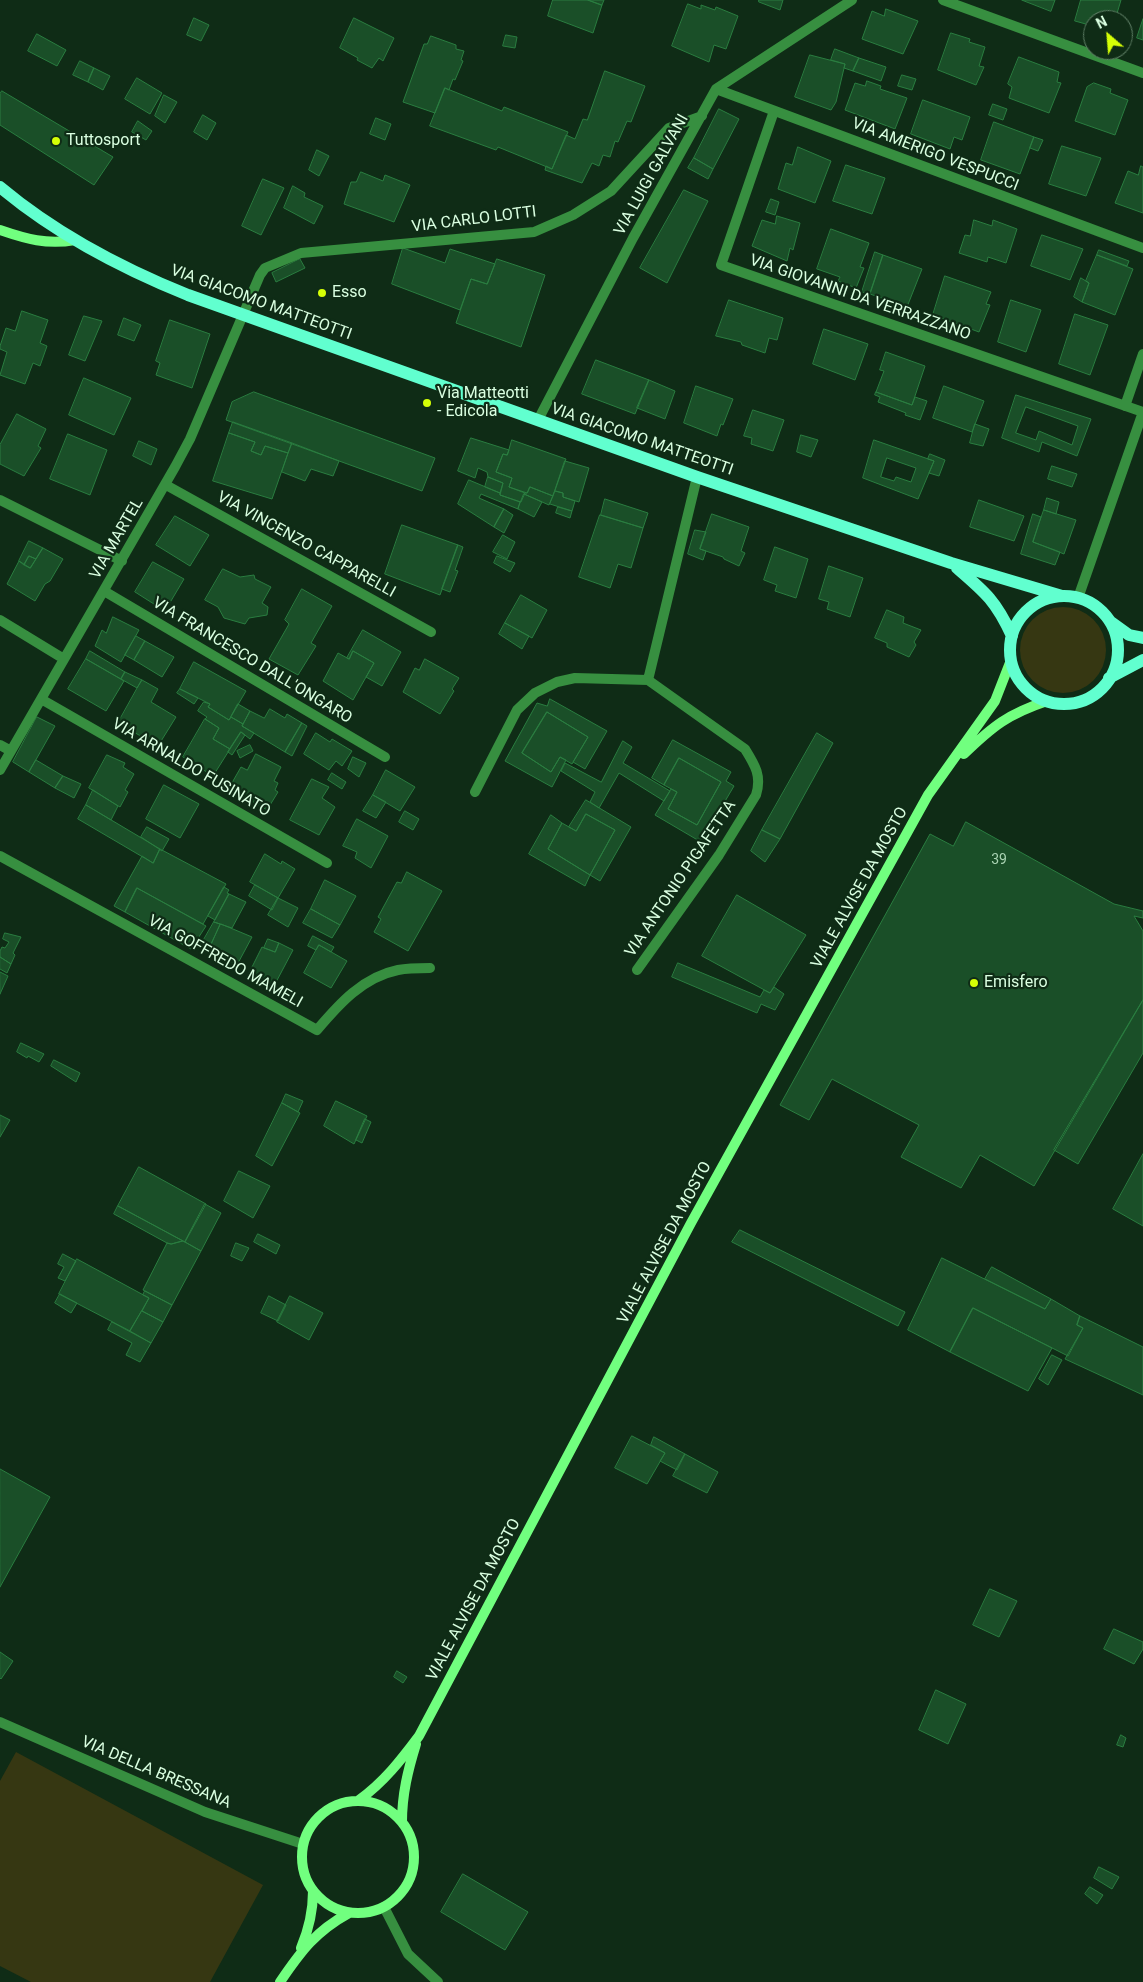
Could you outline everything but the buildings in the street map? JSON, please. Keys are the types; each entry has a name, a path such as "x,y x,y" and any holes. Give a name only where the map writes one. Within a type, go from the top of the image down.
{"main road":[{"name":"VIA GIACOMO MATTEOTTI","path":"0,187 39,217 74,240 165,286 696,477 951,563 1062,596"},
{"path":"0,230 29,240 60,243 74,240"},
{"name":"VIA GIACOMO MATTEOTTI","path":"951,563 992,600 1012,636"},
{"path":"1109,620 1116,636 1118,653 1114,670 1104,686 1092,696 1078,702 1062,704 1046,701 1034,695 1023,686 1015,674 1011,660 1012,636 1019,620 1030,608 1045,600 1062,596 1078,598 1100,610 1109,620 1129,635 1143,638"},
{"name":"VIALE ALVISE DA MOSTO","path":"402,1822 402,1800 406,1775 419,1736 691,1223 928,795 995,700 1011,660"},
{"path":"1109,678 1143,660"},
{"name":"VIALE ALVISE DA MOSTO","path":"947,770 982,737 1009,716 1046,701"},
{"name":"VIALE ALVISE DA MOSTO","path":"359,1800 377,1788 419,1736"},
{"path":"359,1800 378,1804 395,1814 402,1822 407,1828 414,1846 414,1865 409,1882 399,1896 384,1907 367,1913 349,1913 332,1908 318,1897 307,1882 302,1864 303,1844 310,1827 323,1812 340,1803 359,1800"},
{"path":"299,1954 310,1926 313,1910 313,1891"},
{"path":"280,1982 299,1954 318,1933 332,1922 349,1913"}],"street":[{"name":"VIA LUIGI GALVANI","path":"538,420 633,238 716,89 852,0"},
{"path":"943,0 1143,73"},
{"name":"VIA AMERIGO VESPUCCI","path":"716,89 1143,248"},
{"name":"VIA GIOVANNI DA VERRAZZANO","path":"774,111 722,266 1143,412"},
{"name":"VIA CARLO LOTTI","path":"243,315 260,275 265,268 301,253 534,232 573,215 611,191 669,128 702,116"},
{"name":"VIA MARTEL","path":"0,770 166,484 190,439 243,315"},
{"path":"1125,406 1143,354"},
{"path":"1078,598 1143,412"},
{"path":"475,792 517,710 535,693 557,682 575,678 648,680 696,477"},
{"name":"VIA VINCENZO CAPPARELLI","path":"166,484 431,632"},
{"path":"0,500 122,560"},
{"name":"VIA FRANCESCO DALL'ONGARO","path":"104,591 385,757"},
{"path":"0,620 64,660"},
{"name":"VIA ANTONIO PIGAFETTA","path":"637,970 719,855 756,795 759,784 759,775 755,764 745,749 648,680"},
{"name":"VIA ARNALDO FUSINATO","path":"41,699 326,863"},
{"path":"0,745 10,751"},
{"name":"VIA GOFFREDO MAMELI","path":"0,856 318,1030 341,1003 368,982 398,970 430,968"},
{"name":"VIA DELLA BRESSANA","path":"0,1722 205,1812 303,1844"},
{"path":"384,1907 408,1954 438,1982"}],"shaded area":[{"path":"1063,607 1079,610 1087,614 1099,626 1103,634 1106,650 1103,666 1099,674 1087,686 1079,690 1063,693 1047,690 1039,686 1027,674 1023,666 1020,650 1023,634 1027,626 1039,614 1047,610"},
{"path":"16,1752 263,1885 210,1982 31,1982 0,1966 0,1781"}],"place":[{"name":"Tuttosport","path":"56,141"},
{"name":"Esso","path":"322,293"},
{"name":"Via Matteotti - Edicola","path":"427,403"},
{"name":"Emisfero","path":"974,983"}]}
